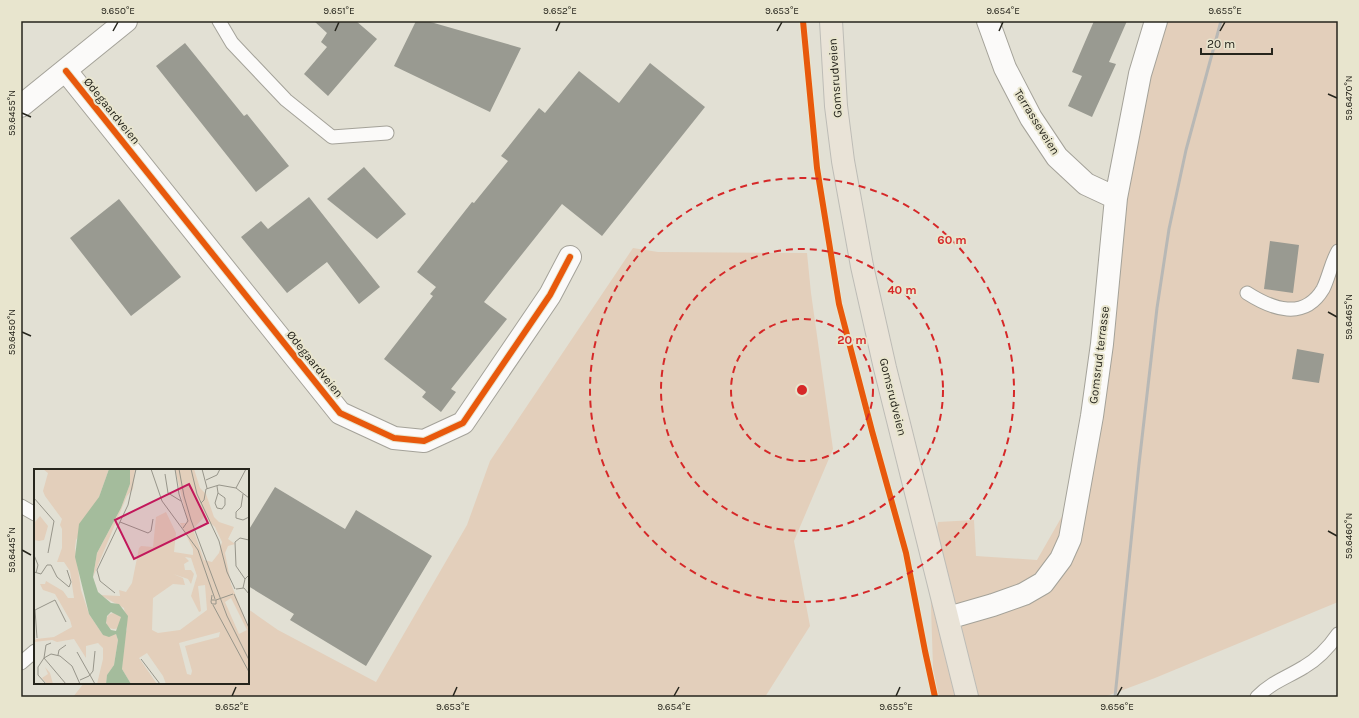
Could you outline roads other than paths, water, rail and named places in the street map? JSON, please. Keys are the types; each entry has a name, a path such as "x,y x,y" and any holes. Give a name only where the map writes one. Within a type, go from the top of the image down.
{"main road":[{"name":"Gomsrudveien","path":"831,21 836,99 843,161 862,266 885,368 967,697"}],"street":[{"path":"21,106 126,21"},
{"name":"Terrasseveien","path":"988,21 1005,68 1031,118 1058,157 1086,184 1116,198"},
{"name":"Gomsrud terrasse","path":"948,618 1024,594 1043,583 1061,559 1070,539 1093,409 1102,344 1116,198 1140,74 1156,21"},
{"name":"Ødegaardveien","path":"66,71 340,413 394,438 424,441 463,423 550,295 570,257"}],"lane":[{"path":"219,21 232,43 286,100 332,137 387,133"},
{"path":"1247,293 1260,301 1281,309 1294,310 1307,306 1323,288 1338,251"},
{"path":"21,506 34,513"},
{"path":"1257,697 1266,687 1313,661 1338,634"},
{"path":"21,663 34,652"}],"railway":[{"path":"1115,697 1139,464 1157,308 1169,229 1186,150 1221,21"}]}
